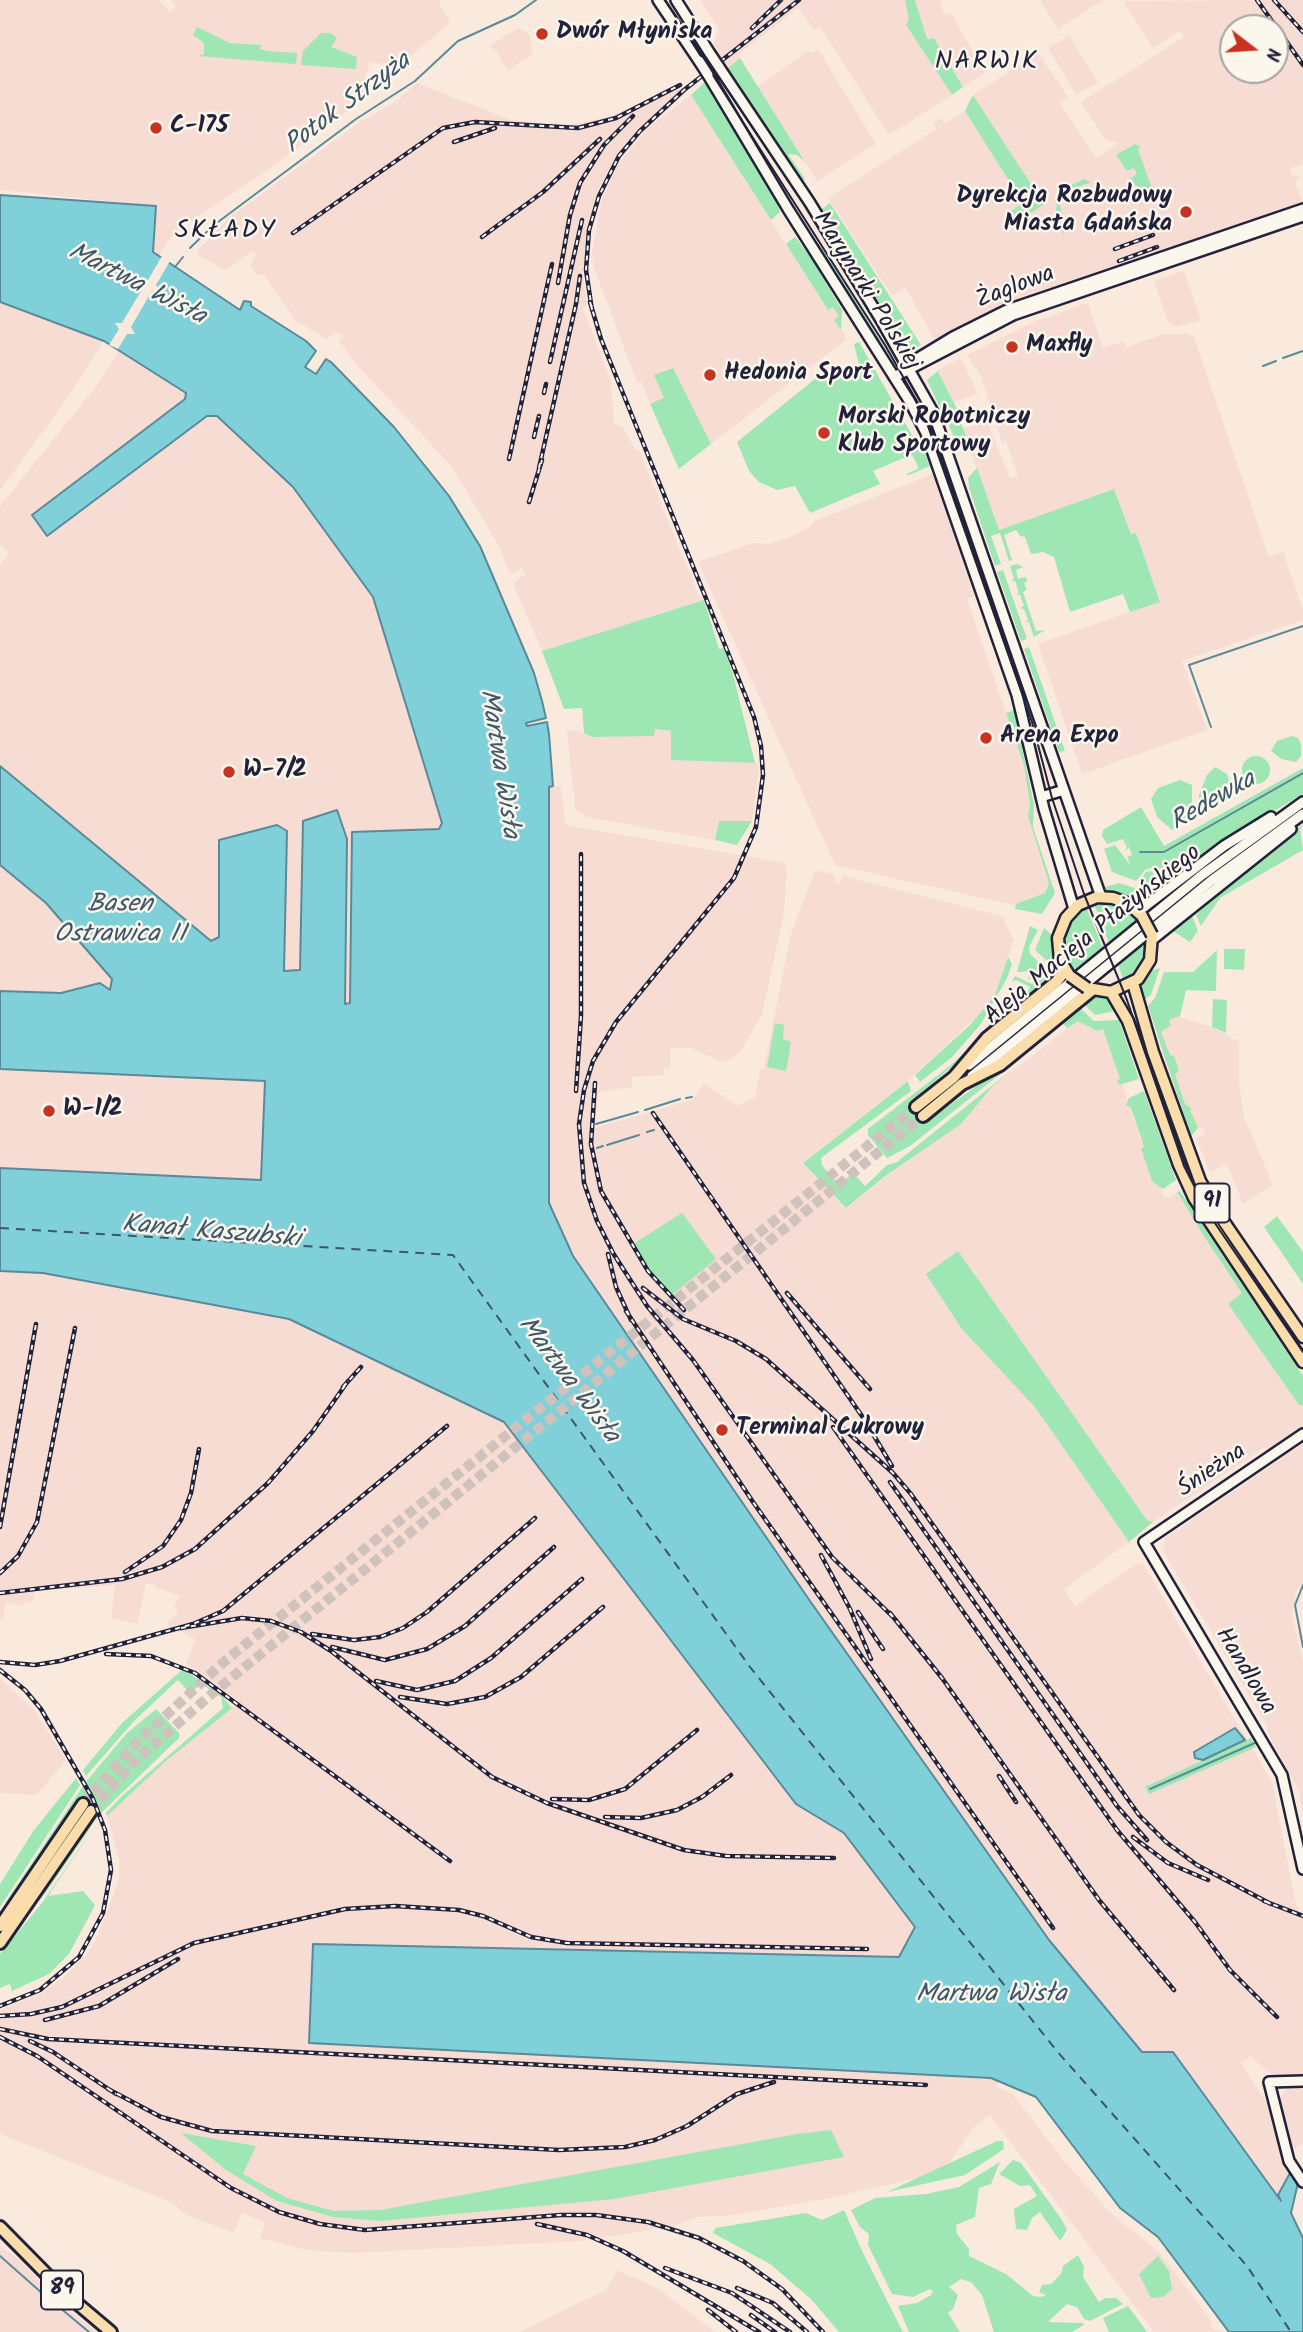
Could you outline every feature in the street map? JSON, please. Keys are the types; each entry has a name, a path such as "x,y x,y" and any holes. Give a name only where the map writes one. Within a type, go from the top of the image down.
{"highway":[{"path":"958,1080 987,1038 1068,973"},
{"path":"958,1080 1000,1065 1089,989"},
{"name":"Aleja Macieja Płażyńskiego","path":"920,1112 958,1080"},
{"path":"0,1926 87,1808 0,1943"},
{"name":"89","path":"0,2227 66,2294 111,2332"}],"main road":[{"name":"Marynarki Polskiej","path":"658,0 708,75 922,425 1017,695 1041,797 1074,909"},
{"name":"Marynarki Polskiej","path":"676,0 801,189 909,368 936,420 1101,897"},
{"path":"1236,236 1303,209"},
{"path":"1236,236 1303,216"},
{"name":"Żaglowa","path":"894,377 955,339 1022,307 1236,236"},
{"path":"939,467 951,462"},
{"path":"969,555 981,550"},
{"path":"1003,654 1016,649"},
{"path":"1017,695 1030,690"},
{"path":"1041,797 1064,790"},
{"name":"Aleja Macieja Płażyńskiego","path":"958,1080 1202,874 1303,802"},
{"path":"1140,913 1231,840 1272,817 1283,815"},
{"path":"1152,937 1303,817"},
{"name":"Aleja Macieja Płażyńskiego","path":"958,1080 1211,881 1303,817"},
{"path":"1101,897 1124,902 1140,913 1152,937 1148,965 1133,983 1111,992 1089,989 1068,973 1059,955 1058,938 1063,923 1074,909 1101,897"},
{"name":"91","path":"1133,983 1153,1052 1200,1181 1303,1338"},
{"name":"91","path":"1111,992 1128,1021 1179,1165 1194,1198 1303,1362"},
{"name":"Śnieżna","path":"1144,1542 1303,1434"},
{"name":"Handlowa","path":"1144,1542 1282,1775 1303,1869"},
{"path":"1302,2181 1293,2169 1269,2081 1303,2081"}],"shaded area":[{"path":"0,0 159,0 169,12 176,6 171,0 440,0 439,4 449,19 449,24 403,62 402,68 370,62 364,83 367,84 365,95 361,94 359,103 255,179 175,231 159,255 153,251 155,206 0,190"},
{"path":"700,0 905,0 910,19 906,25 952,95 889,135 820,27 814,30 798,8 738,55 740,58 727,69 713,45 719,30"},
{"path":"915,0 940,0 944,15 951,13 985,73 963,87 934,38 927,39"},
{"path":"1040,0 1104,0 1058,29"},
{"path":"1303,0 1303,164 1290,168 1293,176 1297,175 1299,180 1295,182 1303,203 1024,296 940,338 933,337 905,287 892,296 828,198 936,129 933,123 942,118 946,123 965,111 1023,203 1010,212 1017,222 1042,205 1042,201 973,95 1038,53 1068,97 1060,103 1096,158 1118,143 1106,140 1081,102 1184,37 1180,31 1153,48 1123,1"},
{"path":"518,28 530,35 533,53 508,71 496,51 489,46"},
{"path":"1069,35 1098,82 1076,95 1048,48"},
{"path":"818,49 876,144 817,181 758,87 809,50 811,53"},
{"path":"417,83 511,120 563,126 610,117 677,84 681,89 629,140 600,186 586,239 583,275 587,305 583,309 611,381 614,423 623,428 635,449 639,450 701,601 542,651 513,584 525,574 522,568 510,574 498,544 452,467 357,365 339,341 344,337 336,332 326,339 295,320 263,274 257,275 250,265 256,256 253,251 226,270 199,256 197,251 229,218 360,122 395,102"},
{"path":"691,95 828,310 833,307 840,317 835,320 847,339 711,444 693,413 697,411 664,399 650,404 641,381 637,383 593,265 594,259 591,258 601,202 618,164 649,127"},
{"path":"1184,271 1201,320 1175,327 1168,322 1154,281"},
{"path":"0,302 104,340 75,387 0,491"},
{"path":"1088,303 1103,348 1124,341 1126,347 1164,334 1187,334 1194,337 1269,557 1283,552 1303,610 1303,620 1182,661 1207,730 1082,774 1038,644 1160,601 1136,533 1131,534 1114,489 998,530 963,429 987,421 1010,478 1018,476 1006,441 1002,442 981,376 967,355 1035,321"},
{"path":"119,351 186,393 185,399 32,515 207,416 217,416 293,487 373,597 442,823 439,829 352,832 350,1004 344,1004 303,822 300,970 284,971 219,840 219,937 211,941 0,766 0,565 9,553 0,545 0,506 97,385"},
{"path":"961,358 978,394 954,402 938,370"},
{"path":"933,474 974,596 967,599 1024,765 1030,804 1028,816 1049,883 1045,893 1014,905 835,865 698,562 752,543 769,544 788,538 809,528 814,521"},
{"path":"655,729 671,731 671,760 757,763 759,769 752,821 719,821 715,840 586,817 575,809 567,730 579,731 592,737 654,735"},
{"path":"549,786 561,786 565,825 785,863 787,875 784,913 762,1014 740,1052 721,1062 691,1048 670,1048 670,1068 664,1069 664,1075 632,1077 632,1087 598,1092 594,1128 692,1100 704,1083 738,1106 755,1097 760,1071 764,1069 791,934 815,870 834,874 836,884 842,881 842,876 1005,917 1004,922 1014,939 995,995 986,1008 911,1078 802,1163 846,1209 885,1177 961,1124 992,1087 1078,1020 1097,1031 1103,1029 1148,1159 1165,1199 1177,1192 1243,1293 1228,1304 1299,1405 1303,1405 1303,1427 1269,1451 1265,1447 1153,1522 1147,1520 958,1252 1035,1407 1129,1542 1064,1589 1075,1606 1138,1563 1143,1564 1272,1782 1296,1905 1303,1917 1303,2077 1284,2078 1266,2071 1251,2056 1241,2063 1273,2113 1281,2159 1290,2173 1281,2190 1281,2202 1173,2052 1142,2052 1049,1940 810,1601 573,1256 549,1203"},
{"path":"0,865 46,903 106,969 112,978 111,990 100,983 61,993 0,991"},
{"path":"1170,1014 1212,1027 1239,1042 1239,1082 1244,1117 1273,1185 1243,1204 1227,1164 1210,1172 1196,1138 1205,1135 1202,1127 1189,1131 1157,1037"},
{"path":"0,1069 265,1081 261,1180 0,1168"},
{"path":"0,1271 43,1273 289,1319 504,1422 796,1803 844,1833 915,1927 899,1957 313,1944 310,2043 991,2078 998,2081 996,2087 1012,2093 1065,2162 1111,2213 1159,2252 1209,2317 1212,2328 1222,2332 1154,2332 990,2115 974,2127 943,2172 834,2197 734,2215 696,2217 675,2226 582,2241 351,2253 305,2250 260,2238 265,2223 242,2213 234,2233 184,2214 173,2203 0,2134 0,2010 41,1993 66,1976 90,1950 98,1936 119,1879 119,1860 107,1816 166,1761 239,1701 186,1663 196,1640 181,1632 171,1633 168,1623 178,1611 174,1607 180,1596 154,1587 155,1583 146,1584 137,1624 111,1618 115,1585 35,1591 32,1603 24,1601 23,1606 6,1602 3,1620 0,1619"},
{"path":"1303,1444 1303,1582 1296,1592 1292,1616 1303,1661 1303,1815 1298,1789 1269,1735 1266,1724 1166,1556 1163,1546 1165,1538"},
{"path":"0,1679 33,1708 66,1760 37,1795 0,1793"},
{"path":"1303,2085 1303,2143 1290,2152 1279,2099 1289,2087"},
{"path":"0,2246 20,2260 66,2309 98,2332 0,2332"},
{"path":"617,2270 659,2289 715,2332 519,2332 606,2290"}],"green space":[{"path":"905,0 915,0 927,39 934,38 963,87 952,95 906,25 909,19"},
{"path":"197,27 230,43 261,45 260,49 267,51 297,53 296,64 198,56 204,54 204,43 193,35"},
{"path":"321,33 331,33 337,38 331,47 357,57 356,69 301,65 303,51"},
{"path":"740,58 805,162 797,155 788,154 805,179 802,181 727,69"},
{"path":"705,82 777,203 780,212 771,220 691,95"},
{"path":"973,95 1042,201 1043,205 1023,218 1020,213 1013,217 1010,212 1023,203 965,111"},
{"path":"1135,144 1141,147 1138,149 1152,189 1141,193 1131,178 1137,174 1134,168 1127,171 1116,155"},
{"path":"1084,179 1091,182 1072,189 1072,193 1060,203 1064,236 1055,216 1058,198 1069,186"},
{"path":"830,203 921,345 916,348 918,352 906,348 822,209"},
{"path":"804,224 826,254 898,368 846,295"},
{"path":"795,237 813,260 842,310 841,330 834,320 839,316 833,307 828,310 786,244"},
{"name":"Morski Robotniczy Klub Sportowy","path":"859,342 917,444 924,451 930,466 909,475 906,474 918,469 917,464 912,455 901,459 873,471 880,484 810,513 795,486 777,490 759,482 749,471 737,442 826,370 859,365 854,344"},
{"path":"673,368 711,444 679,469 650,404 664,398 654,375"},
{"path":"941,368 938,371 959,413 963,412 960,420 966,436 957,443 927,380"},
{"path":"977,468 999,530 1114,489 1131,534 1136,533 1160,602 1130,612 1123,594 1070,612 1054,557 1043,552 1031,554 1025,537 1020,536 1016,530 1004,535 1012,560 1009,561 1000,533 991,536 1001,564 995,566 969,488 968,478"},
{"path":"1017,564 1023,567 1016,570 1018,579 1026,577 1027,581 1024,583 1027,590 1023,592 1036,631 1045,630 1034,637 1029,622 1025,622 1028,620 1024,609 1020,608 1024,606 1020,595 1015,594 1019,593 1015,581 1011,581 1014,579 1010,566"},
{"path":"1003,570 1027,639 1021,641 997,572"},
{"path":"704,600 719,649 724,648 733,674 755,763 671,760 671,731 655,729 654,736 592,737 584,733 582,708 564,709 542,651"},
{"path":"1029,647 1065,751 1059,752 1024,649"},
{"path":"1014,710 1034,804 1033,827 1055,893 1042,914 1015,909 1016,904 1045,893 1049,883 1028,816 1030,804 1024,765 1006,713"},
{"path":"1292,736 1298,738 1301,745 1301,756 1296,762 1281,759 1271,751 1277,741"},
{"path":"1256,756 1266,760 1270,770 1266,780 1256,784 1246,780 1242,770 1246,760"},
{"path":"1215,767 1227,774 1233,792 1219,806 1205,812 1199,806 1199,795 1207,775"},
{"path":"1303,768 1303,794 1230,837 1167,881 1151,868 1145,870 1136,881 1112,872 1104,849 1115,845 1131,866 1127,857 1132,855 1134,860 1122,828 1129,848 1124,851 1127,848 1123,839 1107,844 1102,836 1103,830 1141,807 1164,846"},
{"path":"1180,780 1192,785 1192,801 1184,823 1172,830 1157,817 1151,799 1158,788"},
{"path":"719,821 752,821 737,845 715,840"},
{"path":"1303,824 1300,829 1303,850 1220,898 1201,926 1196,915 1215,895"},
{"path":"1151,871 1166,886 1147,901 1138,883 1146,872"},
{"path":"1119,883 1135,888 1141,904 1102,888"},
{"path":"1106,902 1126,908 1138,919 1109,943 1094,904"},
{"path":"1086,907 1103,948 1074,972 1065,955 1064,941 1071,922"},
{"path":"1192,916 1198,931 1190,942 1171,930"},
{"path":"1030,926 1038,930 1029,947 1030,954 1054,976 912,1102 928,1121 993,1074 1078,1006 1094,1021 1119,1020 1139,1079 1119,1085 1117,1080 1120,1079 1103,1029 1097,1031 1078,1021 1067,1028 1061,1021 1048,1036 910,1146 887,1158 868,1135 868,1129 951,1065 983,1035 1000,1006 1007,1009 1018,998 1023,1001 1030,987 1016,980 1012,982 1015,976 1032,984 1032,980 1028,979 1030,971 1017,972"},
{"path":"1044,928 1053,936 1057,970 1035,950"},
{"path":"1146,940 1142,965 1124,982 1118,964"},
{"path":"1224,949 1245,949 1244,970 1224,969"},
{"path":"1217,950 1216,991 1186,990 1180,1016 1169,1020 1171,1025 1161,1032 1179,1071 1175,1074 1185,1104 1192,1109 1190,1110 1198,1128 1191,1136 1148,1006 1155,998 1164,972 1193,972"},
{"path":"1008,957 1012,964 1007,978 981,1024 951,1058 920,1082 915,1075 971,1024 995,995"},
{"path":"1160,968 1151,995 1141,1002 1141,982 1150,971"},
{"path":"1092,996 1109,998 1120,1010 1095,1015 1082,1002"},
{"path":"1213,999 1227,1000 1226,1033 1212,1027"},
{"path":"775,1023 784,1025 783,1039 791,1042 786,1071 767,1067"},
{"path":"1019,1064 992,1087 961,1124 884,1177 846,1208 803,1163 908,1081 911,1091 821,1158 822,1165 833,1180 843,1181 853,1173 865,1186 887,1165 897,1162"},
{"path":"1144,1091 1176,1180 1163,1189 1152,1181 1141,1148 1144,1147 1142,1140 1131,1108 1126,1105 1129,1098"},
{"path":"1180,1191 1303,1376 1303,1405 1299,1405 1228,1304 1242,1293 1177,1192"},
{"path":"682,1213 716,1259 672,1295 660,1285 633,1244"},
{"path":"1277,1216 1303,1252 1303,1284 1264,1227"},
{"path":"958,1251 1147,1520 1153,1522 1129,1542 1035,1407 962,1329 926,1274"},
{"path":"183,1669 222,1696 232,1708 166,1761 107,1816 106,1813 122,1796 223,1708 221,1697 206,1687 199,1686 190,1693 178,1680 135,1720 86,1776 83,1770 122,1723"},
{"path":"156,1709 179,1733 179,1738 101,1813 85,1783 126,1734"},
{"path":"1251,1738 1256,1747 1149,1794 1145,1787"},
{"path":"76,1778 80,1785 0,1907 0,1884 34,1830"},
{"path":"83,1786 99,1815 46,1892 21,1922 94,1813 80,1802 3,1911 6,1902"},
{"path":"97,1823 48,1896 83,1891 95,1905 69,1954 49,1974 12,1991 10,1984 0,1988 0,1954 42,1903"},
{"path":"831,2130 844,2157 614,2199 380,2221 333,2217 277,2201 226,2170 181,2133 256,2146 243,2174 287,2198 334,2211 380,2210"},
{"path":"997,2141 1003,2141 1004,2149 965,2175 887,2192"},
{"path":"1013,2160 1021,2163 1062,2220 1067,2230 1060,2241 1040,2212 1032,2218 1027,2230 1016,2229 1014,2209 1037,2196 1030,2185 1020,2186 999,2174"},
{"path":"1000,2162 991,2184 979,2188 975,2217 956,2225 957,2234 969,2249 969,2256 1006,2274 1033,2296 1041,2297 1046,2295 1039,2292 1042,2285 1051,2284 1061,2274 1063,2266 1078,2255 1084,2267 1083,2277 1099,2302 1105,2298 1116,2298 1123,2304 1090,2321 1084,2319 1077,2307 1067,2304 1048,2322 1083,2323 1084,2325 1072,2332 994,2332 982,2295 971,2282 961,2279 949,2287 958,2295 953,2309 948,2313 960,2332 909,2332 898,2306 917,2303 933,2291 930,2289 913,2297 892,2294 868,2245 869,2234 860,2227 851,2210 875,2198 926,2194 959,2187"},
{"path":"844,2210 903,2332 839,2332 811,2299 770,2264 713,2233 715,2228 806,2213 822,2220"},
{"path":"1158,2256 1169,2271 1172,2289 1163,2297 1151,2298 1139,2274"},
{"path":"1128,2306 1147,2332 1109,2332 1103,2318"}],"water":[{"path":"0,195 156,206 153,252 240,310 244,301 251,302 251,306 306,341 316,351 305,367 316,374 326,359 331,362 394,427 449,496 480,546 534,673 542,701 546,718 526,723 527,726 547,722 549,734 553,786 549,787 549,1203 573,1256 810,1601 1049,1940 1142,2052 1173,2052 1281,2201 1278,2195 1290,2173 1298,2183 1291,2213 1303,2238 1303,2332 1229,2332 1158,2237 1120,2208 1036,2097 991,2078 309,2043 313,1944 899,1957 915,1927 844,1833 796,1804 504,1422 289,1319 43,1273 0,1271 0,1168 261,1180 265,1081 0,1069 0,991 61,993 100,983 110,990 112,979 46,903 0,865 0,766 211,941 219,937 219,840 277,825 287,831 284,971 300,970 303,821 337,810 347,839 345,1004 350,1003 352,832 439,829 442,823 373,597 293,487 217,416 207,416 47,536 32,515 185,399 186,393 104,341 0,302"},
{"path":"1235,1728 1245,1740 1203,1760 1195,1758 1194,1752"}],"pier":[{"path":"162,256 170,261 156,285 160,291 152,291 131,327 135,334 127,334 118,349 109,345 119,329 115,323 122,323 144,286 141,280 148,280"}],"waterway":[{"name":"Potok Strzyża","path":"190,248 214,225 356,119 415,81 458,41 515,15 536,0"},
{"name":"Potok Strzyża","path":"175,267 183,257"},
{"path":"1283,358 1303,351"},
{"path":"1263,366 1276,361"},
{"path":"1211,727 1189,665 1303,626"},
{"name":"Redewka","path":"1140,852 1164,852 1303,773"},
{"path":"686,1098 692,1097"},
{"path":"645,1110 680,1099"},
{"path":"596,1124 638,1112"},
{"path":"647,1132 654,1130"},
{"path":"607,1145 639,1135"},
{"path":"597,1148 603,1146"},
{"path":"1303,1585 1295,1605 1303,1647"},
{"path":"1150,1789 1257,1742"},
{"path":"0,2256 52,2302"},
{"path":"23,2260 54,2291"},
{"path":"69,2305 101,2332"},
{"path":"59,2307 89,2332"}],"ferry route":[{"path":"0,1228 453,1255 750,1667 1056,2050 1247,2266 1291,2332"}],"tunnel":[{"path":"83,1804 133,1746 226,1660 916,1107"},
{"path":"91,1811 133,1763 214,1692 923,1116"}],"tram line":[{"path":"665,0 885,345 923,412 1032,722 1052,798 1084,894 1127,1000 1184,1166 1208,1213 1303,1352"}],"railway":[{"path":"752,28 781,0"},
{"path":"592,310 586,270 589,230 599,196 619,156 640,131 684,90 799,0"},
{"path":"1257,0 1303,65"},
{"path":"1274,0 1303,32"},
{"path":"293,233 443,128 475,122 578,128 616,118 680,85"},
{"path":"558,283 570,215 580,183 604,145 633,116"},
{"path":"454,142 495,128"},
{"path":"482,237 543,192 600,139"},
{"path":"550,362 582,220"},
{"path":"1115,249 1153,235"},
{"path":"1119,261 1157,247"},
{"path":"509,459 552,264"},
{"path":"539,468 580,276"},
{"path":"590,302 601,339 754,717 761,746 763,775 756,827 734,878 616,1022 593,1061 584,1090 579,1124 584,1183 597,1221 613,1253 647,1306 693,1360 832,1557 896,1620"},
{"path":"544,393 546,384"},
{"path":"534,437 539,416"},
{"path":"529,502 542,460"},
{"path":"576,1091 581,1016 581,854"},
{"path":"595,1083 591,1144 601,1191 648,1271 684,1310"},
{"path":"653,1113 864,1419 892,1466"},
{"path":"608,1254 616,1287 631,1320"},
{"path":"643,1288 683,1319 736,1341 766,1359 893,1473 911,1494 1139,1815 1166,1842 1197,1865 1271,1904"},
{"path":"787,1293 870,1389"},
{"path":"626,1311 753,1502 1053,1928"},
{"path":"0,1527 36,1324"},
{"path":"0,1573 18,1556 37,1522 75,1328"},
{"path":"343,1387 361,1367"},
{"path":"0,1593 122,1579 162,1567 195,1549 268,1483 313,1431 348,1381"},
{"path":"0,1662 35,1665 60,1661 193,1624 223,1611 447,1426"},
{"path":"833,1427 1117,1830 1195,1922 1230,1970 1277,2017"},
{"path":"125,1572 163,1546 181,1520 191,1493 199,1449"},
{"path":"890,1482 1117,1806 1147,1840"},
{"path":"312,1634 354,1640 380,1637 403,1628 427,1612 535,1518"},
{"path":"332,1647 385,1660 427,1649 465,1626 554,1547"},
{"path":"821,1555 850,1609 871,1659"},
{"path":"376,1681 417,1690 455,1681 491,1658 582,1579"},
{"path":"400,1697 447,1704 485,1697 521,1677 603,1607"},
{"path":"858,1612 883,1649"},
{"path":"890,1613 942,1678 1099,1900 1174,1990"},
{"path":"181,1628 242,1618 271,1621 301,1632 331,1651 492,1777 547,1803 684,1850 726,1856 834,1858"},
{"path":"106,1654 151,1656 195,1673 450,1861"},
{"path":"0,1670 25,1690 41,1709 93,1799 105,1830 111,1870 103,1913 79,1957 40,1990 0,2006"},
{"path":"552,1799 589,1800 625,1789 697,1730"},
{"path":"605,1817 641,1818 677,1810 702,1797 731,1775"},
{"path":"999,1776 1016,1802"},
{"path":"1133,1837 1168,1863 1208,1880"},
{"path":"1264,1901 1303,1916"},
{"path":"0,2016 31,2014 62,2007 194,1943 345,1909 395,1906 459,1910 483,1916 531,1937 567,1943 867,1949"},
{"path":"45,2020 99,2006 178,1959"},
{"path":"0,2029 48,2039 926,2085"},
{"path":"0,2037 37,2056 231,2188 279,2212 320,2224 365,2230 561,2215 596,2215 648,2222 699,2238 743,2261 782,2289 823,2332"},
{"path":"30,2041 53,2052 116,2094"},
{"path":"108,2089 161,2117 212,2131 559,2150 625,2147 655,2140 687,2126 737,2094 774,2082"},
{"path":"537,2224 587,2235 623,2251 759,2332"},
{"path":"665,2268 732,2293 790,2332"},
{"path":"737,2288 773,2303 807,2332"},
{"path":"708,2310 736,2332"},
{"path":"751,2315 775,2332"}],"place":[{"name":"Dwór Młyniska","path":"542,34"},
{"name":"C-175","path":"156,128"},
{"name":"Dyrekcja Rozbudowy Miasta Gdańska","path":"1186,212"},
{"name":"Maxfly","path":"1012,347"},
{"name":"Hedonia Sport","path":"710,375"},
{"name":"Morski Robotniczy Klub Sportowy","path":"824,433"},
{"name":"Arena Expo","path":"986,738"},
{"name":"W-7/2","path":"229,772"},
{"name":"W-1/2","path":"49,1111"},
{"name":"Terminal Cukrowy","path":"722,1430"}],"district":[{"name":"NARWIK","path":"987,64"},
{"name":"SKŁADY","path":"226,233"}],"water label":[{"name":"Martwa Wisła","path":"136,286"},
{"name":"Martwa Wisła","path":"497,764"},
{"name":"Basen Ostrawica II","path":"120,922"},
{"name":"Kanał Kaszubski","path":"211,1234"},
{"name":"Martwa Wisła","path":"567,1381"},
{"name":"Martwa Wisła","path":"991,1997"}]}
